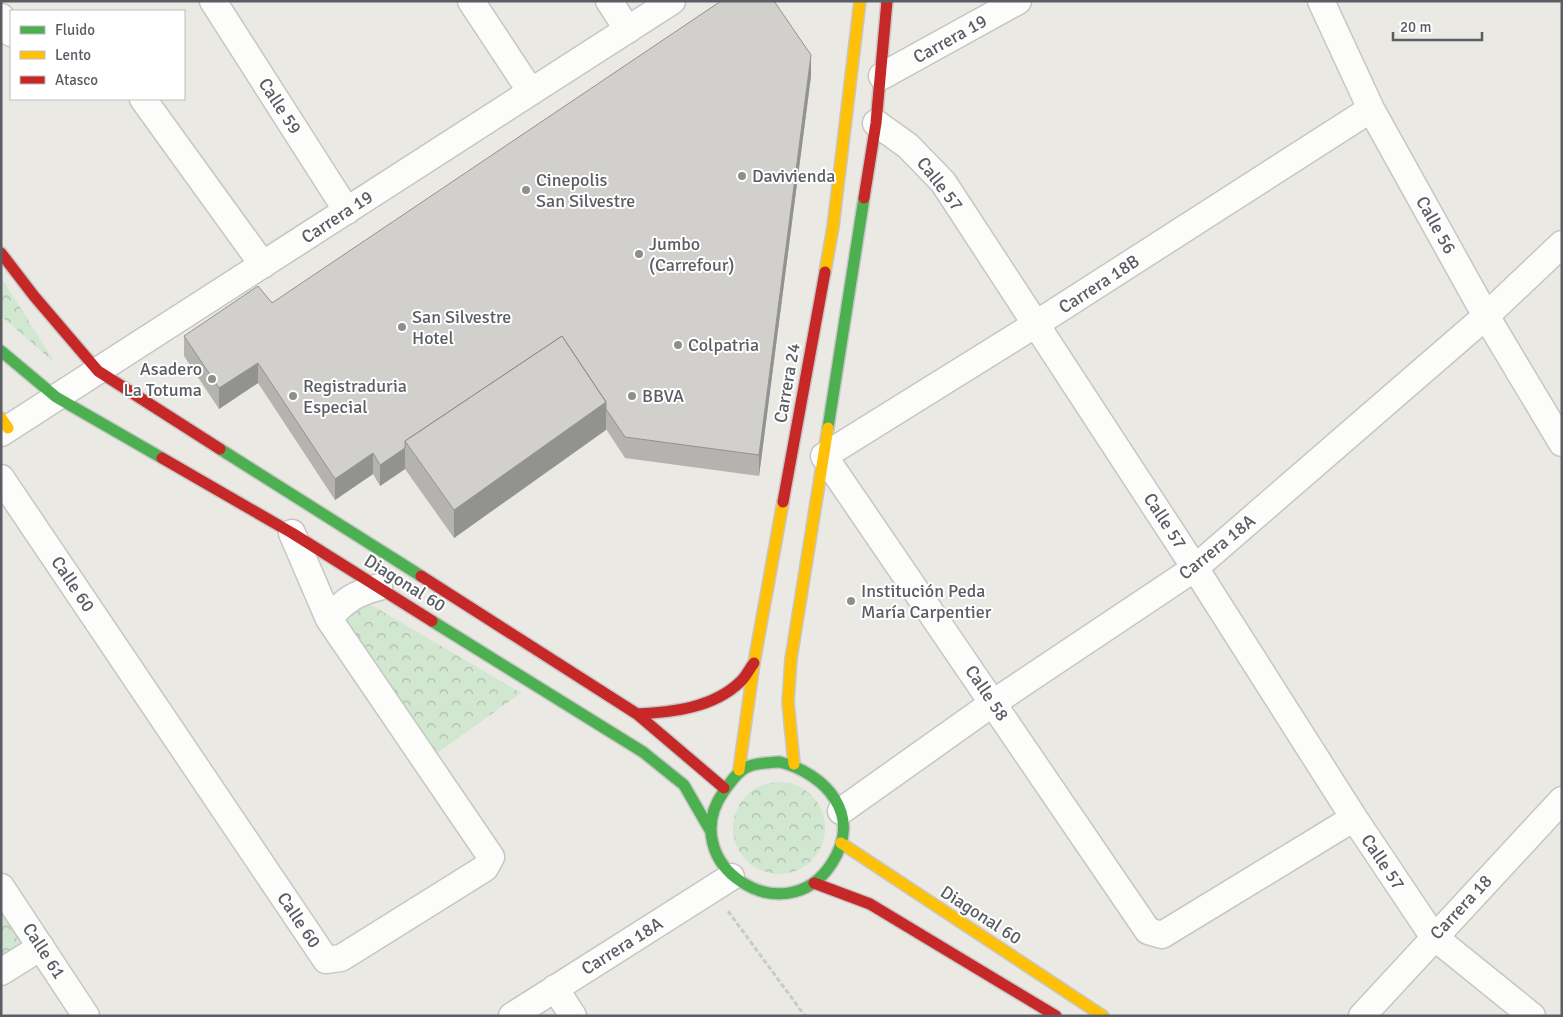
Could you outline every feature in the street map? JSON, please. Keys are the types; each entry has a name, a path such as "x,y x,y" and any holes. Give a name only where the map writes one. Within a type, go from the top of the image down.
{"street":[{"name":"Calle 59","path":"213,1 347,211"},
{"path":"471,1 532,92"},
{"path":"609,1 628,30"},
{"name":"Carrera 19","path":"3,426 56,397 672,1"},
{"name":"Carrera 24","path":"739,770 754,663 833,227 860,1"},
{"path":"794,764 788,702 791,660 876,124 882,76 887,1"},
{"name":"Carrera 19","path":"882,76 1018,1"},
{"name":"Calle 56","path":"1321,1 1371,109 1486,316 1562,444"},
{"path":"1,18 10,32"},
{"path":"144,100 263,265"},
{"name":"Carrera 18B","path":"824,456 1036,324 1371,109"},
{"name":"Calle 57","path":"876,124 908,146 943,182 1195,568 1354,818 1433,936 1532,1016"},
{"name":"Carrera 18A","path":"841,811 993,703 1195,568 1486,316 1562,244"},
{"path":"1,253 34,296 98,370"},
{"path":"1,350 56,397"},
{"name":"Diagonal 60","path":"98,370 636,714 724,788"},
{"name":"Diagonal 60","path":"56,397 292,533 643,752 684,785 710,830"},
{"name":"Calle 58","path":"824,456 1148,931 1162,935 1354,818"},
{"name":"Calle 60","path":"1,478 326,960 341,958 485,868 491,857 329,619 292,533"},
{"path":"329,619 348,599 379,587"},
{"path":"636,714 664,713 691,708 717,697 740,682 754,663"},
{"path":"780,762 794,764 817,775 832,791 841,811 842,843 827,872 814,883 797,891 779,894 722,883 710,830 716,801 739,770 762,763 780,762"},
{"name":"Carrera 18","path":"1362,1016 1433,936 1562,800"},
{"name":"Diagonal 60","path":"842,843 1103,1016"},
{"name":"Carrera 18A","path":"512,1016 722,883"},
{"path":"814,883 870,904 1053,1015"},
{"name":"Calle 61","path":"1,887 86,1016"},
{"path":"1,972 41,946"},
{"path":"555,988 573,1016"}],"path":[{"path":"722,883 805,1016"}],"green space":[{"path":"1,277 55,363 1,316"},
{"path":"360,604 373,606 521,693 426,761 341,621"},
{"path":"779,782 797,785 812,795 822,810 825,828 822,846 812,861 797,871 779,874 761,871 746,861 736,846 733,828 736,810 746,795 761,785"},
{"path":"1,889 35,941 1,963"}],"building":[{"path":"721,1 774,1 811,55 759,455 625,437 606,409 606,402 562,336 405,441 405,448 380,465 373,453 335,479 258,363 219,388 184,336 258,286 272,303"},
{"path":"562,336 606,402 454,510 405,441"}],"traffic: fast":[{"path":"828,428 864,198"},
{"path":"1,351 56,397 162,458"},
{"path":"220,449 421,576"},
{"path":"432,621 643,752 684,785 710,830"},
{"path":"780,762 812,776 825,787 835,799 841,813 843,829 841,845 832,863 812,884 788,893 764,892 741,882 723,865 713,843 712,818 724,791 736,775 741,770 753,765 780,762"}],"traffic: slow":[{"path":"825,272 833,227 860,1"},
{"path":"1,418 8,428"},
{"path":"794,764 788,702 791,659 828,428"},
{"path":"739,770 754,663 783,502"},
{"path":"841,843 1103,1016"}],"traffic: jam":[{"path":"864,198 876,123 887,1"},
{"path":"1,253 34,296 98,371 220,449"},
{"path":"783,502 825,272"},
{"path":"162,458 292,533 432,621"},
{"path":"421,576 637,714 724,788"},
{"path":"637,714 678,710 718,698 742,680 754,663"},
{"path":"814,883 870,904 1056,1016"}],"place":[{"name":"Davivienda","path":"742,176"},
{"name":"Cinepolis San Silvestre","path":"526,190"},
{"name":"Jumbo (Carrefour)","path":"639,254"},
{"name":"San Silvestre Hotel","path":"402,327"},
{"name":"Colpatria","path":"678,345"},
{"name":"Asadero La Totuma","path":"212,379"},
{"name":"Registraduria Especial","path":"293,396"},
{"name":"BBVA","path":"632,396"},
{"name":"Institución Peda María Carpentier","path":"851,601"}]}
